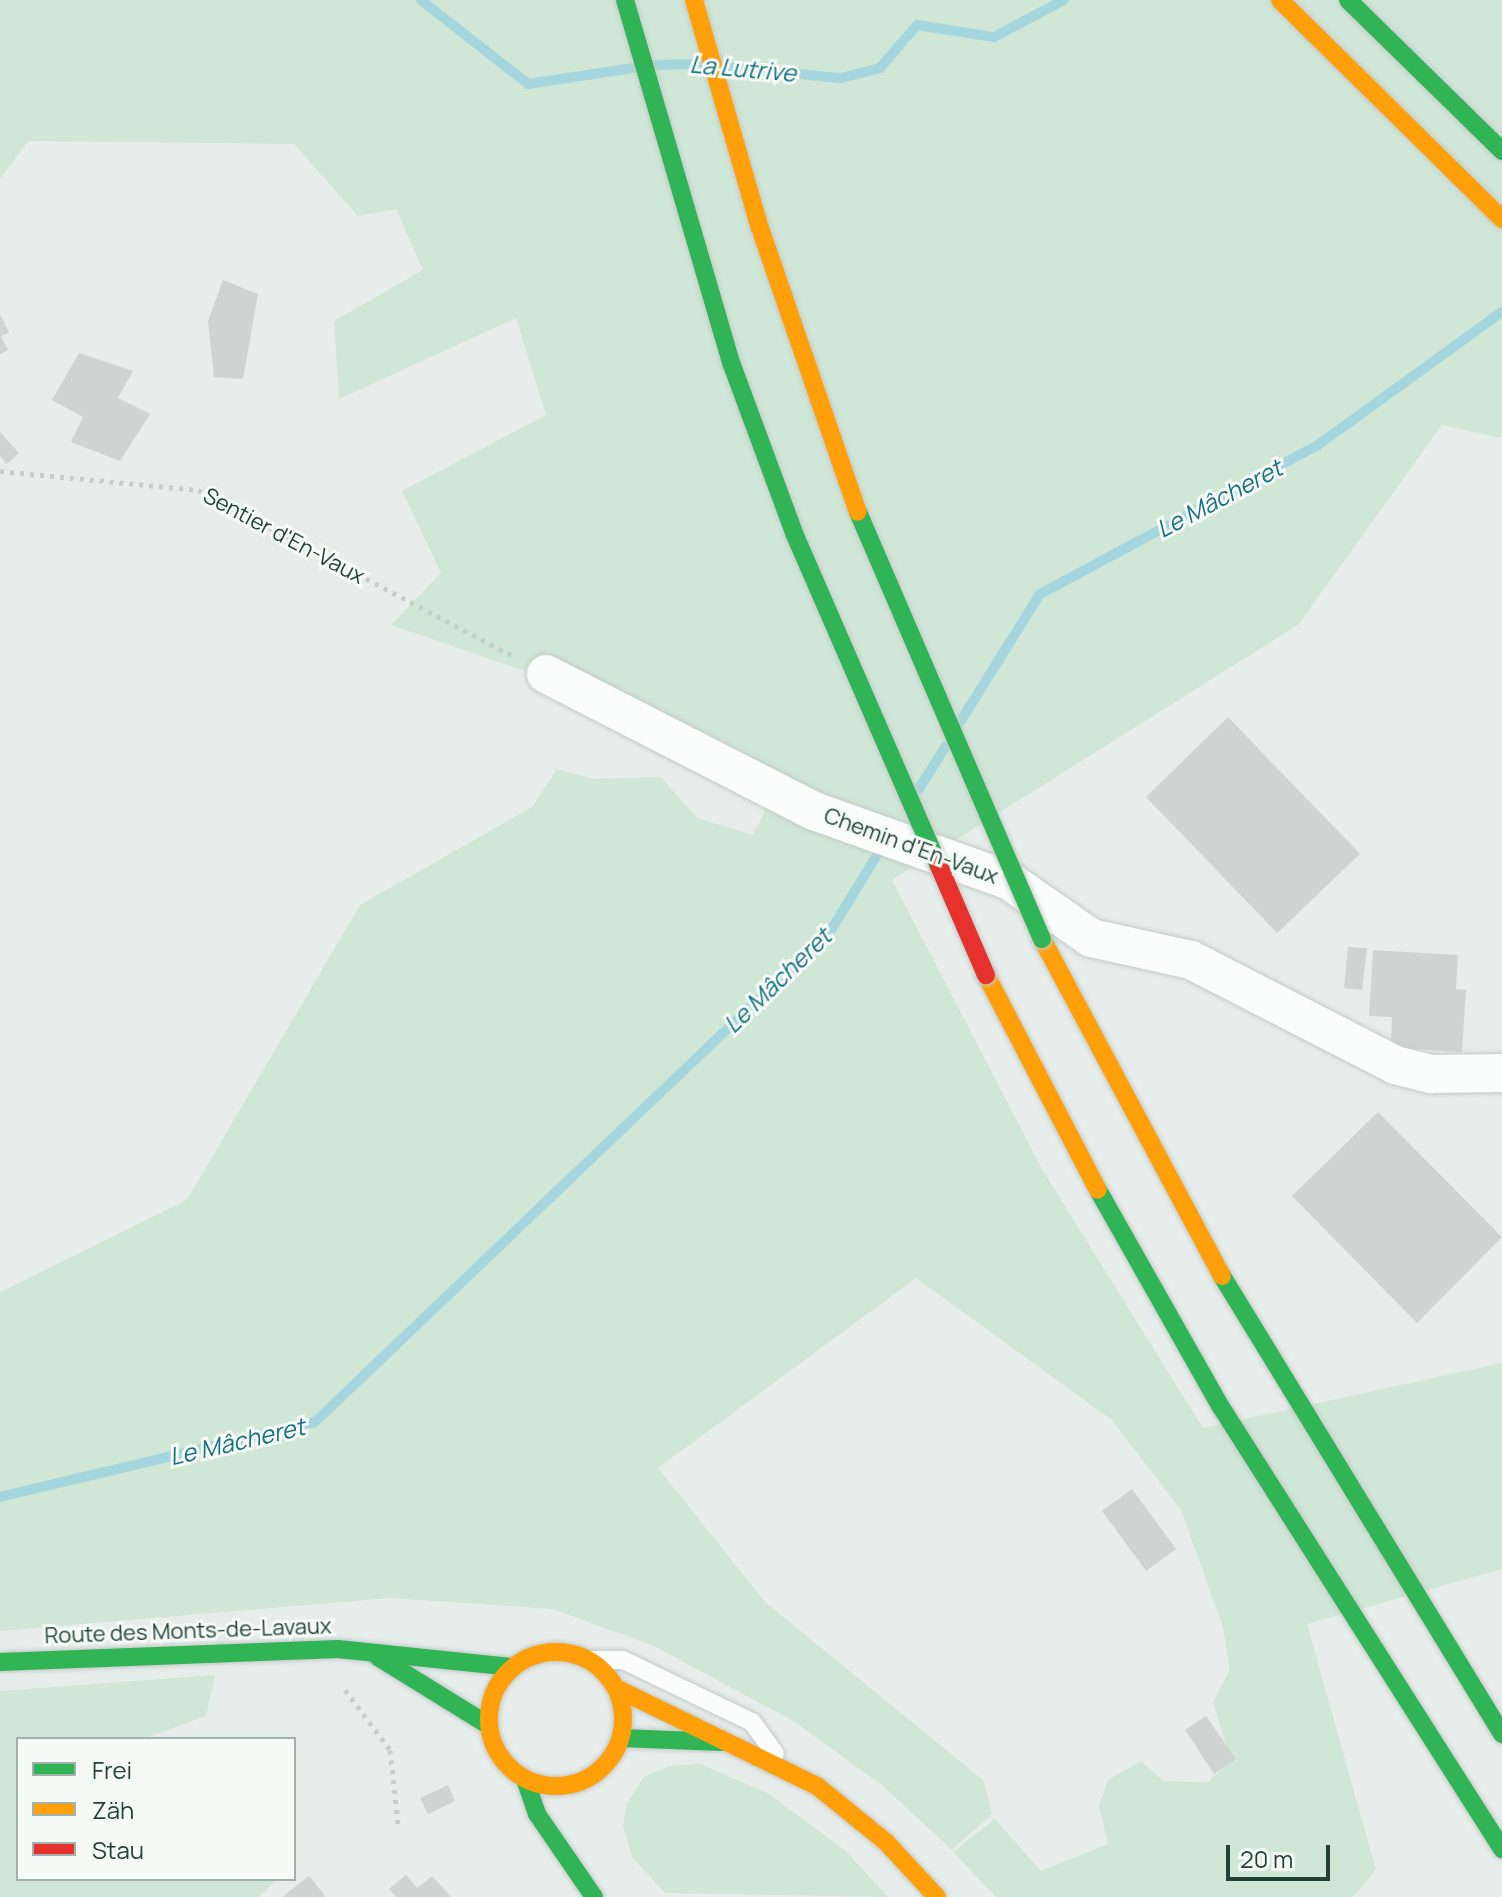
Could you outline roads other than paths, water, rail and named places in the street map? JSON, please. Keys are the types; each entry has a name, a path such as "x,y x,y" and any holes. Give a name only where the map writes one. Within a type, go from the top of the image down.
{"main road":[{"path":"625,0 732,365 920,836 1126,1245 1328,1576 1502,1849"},
{"path":"694,0 808,375 985,817 1168,1182 1380,1543 1502,1734"},
{"path":"1280,0 1502,219"},
{"path":"1348,0 1502,151"},
{"name":"Route des Monts-de-Lavaux","path":"0,1662 338,1649 376,1656 513,1667"},
{"path":"594,1897 537,1814 525,1779 500,1757 488,1725 498,1683 513,1667 550,1652 588,1660 616,1688 721,1742 782,1764 886,1842 937,1897"},
{"path":"376,1656 488,1725"},
{"path":"580,1802 587,1779 621,1738 616,1688"},
{"path":"621,1738 721,1742"},
{"path":"525,1779 567,1786 587,1779"},
{"path":"572,1864 576,1826"}],"street":[{"name":"Chemin d'En-Vaux","path":"546,674 814,811 1008,880 1091,938 1191,960 1395,1065 1432,1074 1502,1073"}],"lane":[{"path":"588,1660 623,1660 752,1722 782,1764"}],"waterway":[{"name":"La Lutrive","path":"421,0 528,84 633,68"},
{"name":"La Lutrive","path":"724,67 841,78 880,68 917,25 994,37 1064,0"},
{"name":"La Lutrive","path":"653,65 700,64"},
{"name":"Le Mâcheret","path":"960,722 1040,594 1318,445 1502,312"},
{"name":"Le Mâcheret","path":"918,790 946,746"},
{"name":"Le Mâcheret","path":"0,1497 315,1422 831,930 884,844"}]}
